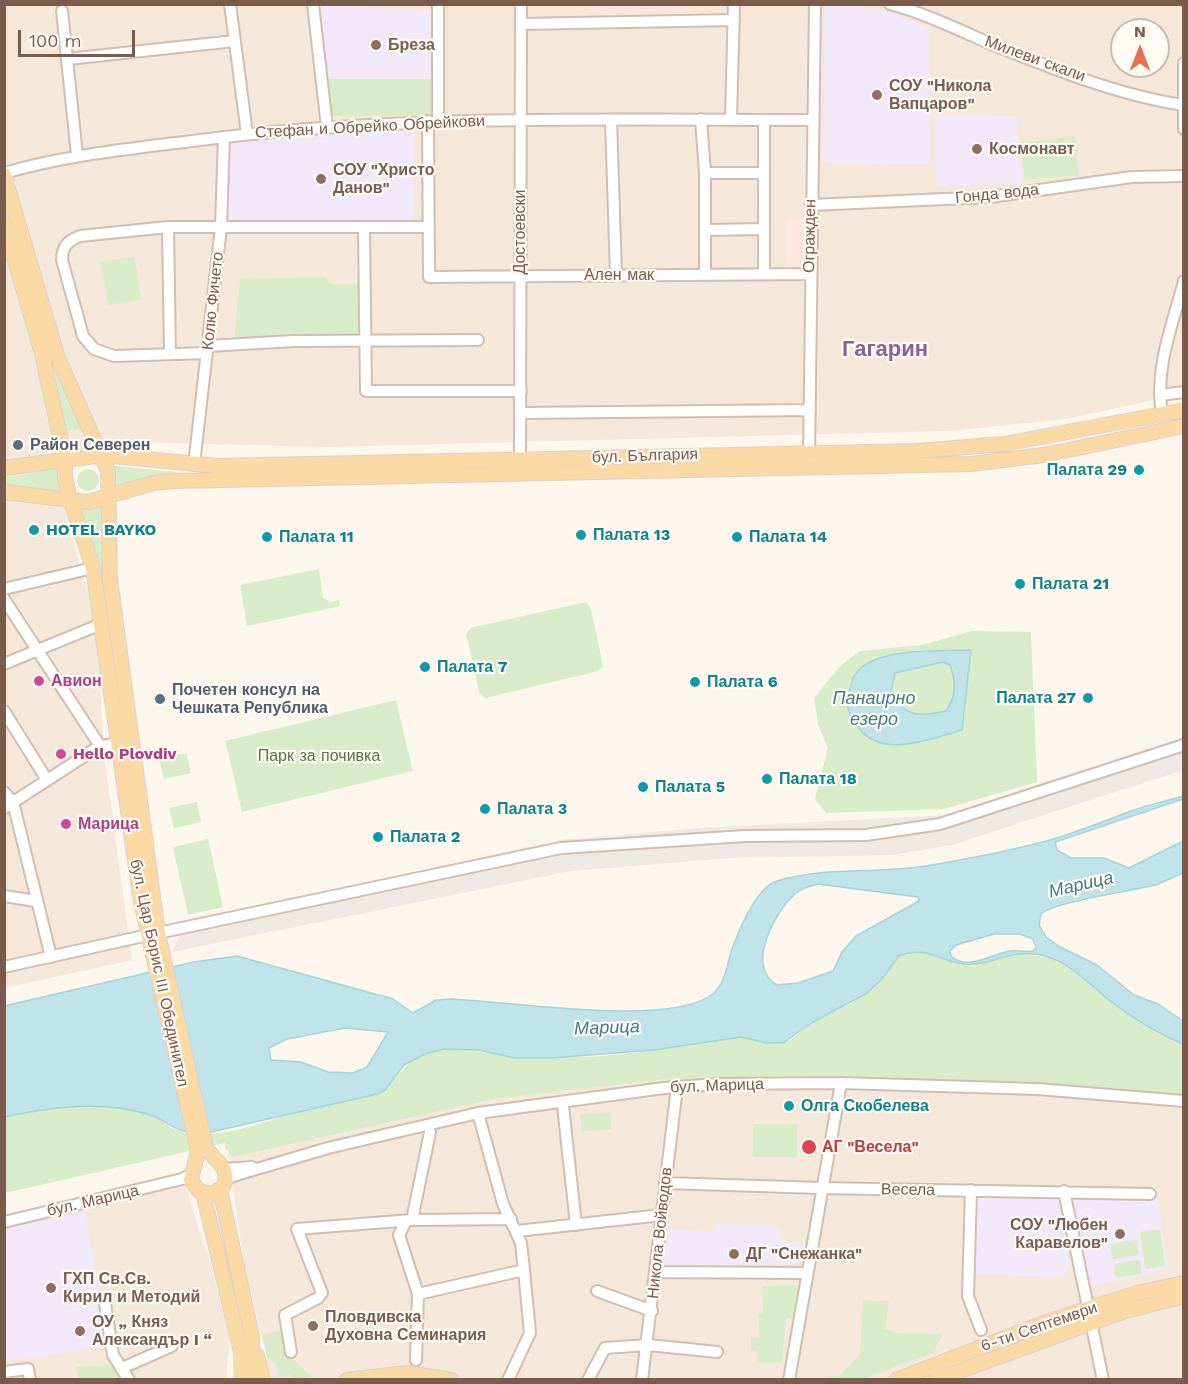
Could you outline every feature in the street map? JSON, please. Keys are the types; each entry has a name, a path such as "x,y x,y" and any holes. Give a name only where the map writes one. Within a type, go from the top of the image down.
{"main road":[{"path":"4,174 58,357 103,455 108,471 108,495"},
{"path":"4,223 42,353 65,460 65,477 70,499"},
{"name":"бул. България","path":"103,455 194,465 520,460 969,448 1080,431 1184,410"},
{"path":"4,492 88,502 153,483 175,481 971,464 1005,461 1184,426"},
{"path":"4,468 103,455"},
{"name":"бул. Цар Борис III Обединител","path":"108,495 110,579 153,934"},
{"name":"бул. Цар Борис III Обединител","path":"70,499 93,567 131,845 159,958 197,1169 241,1352 242,1380"},
{"path":"197,1169 224,1179"},
{"path":"197,1169 212,1194 224,1179"},
{"path":"224,1179 252,1336 263,1380"},
{"name":"6-ти Септември","path":"935,1380 1090,1316 1137,1293 1184,1283"},
{"name":"6-ти Септември","path":"896,1380 1021,1332 1184,1296"},
{"path":"251,1380 252,1336"},
{"path":"347,1380 378,1374 407,1373 451,1380"}],"street":[{"path":"230,4 246,134"},
{"path":"313,4 327,127"},
{"path":"438,4 428,226 168,228 80,236 68,242 62,253 83,336 94,349 106,356 170,354 294,340 478,340"},
{"name":"Достоевски","path":"520,460 521,4"},
{"path":"731,119 734,4"},
{"name":"Огражден","path":"808,468 809,274 815,4"},
{"name":"Милеви скали","path":"890,4 1016,54 1117,89 1183,105"},
{"path":"62,11 77,155"},
{"path":"521,24 734,20"},
{"path":"68,59 234,41"},
{"path":"1184,63 1184,129"},
{"path":"701,119 705,173 705,274"},
{"path":"611,120 616,275"},
{"path":"764,120 762,172 764,274"},
{"name":"Стефан и Обрейко Обрейкови","path":"4,174 77,155 224,136 327,127 433,121 812,120"},
{"name":"Колю Фичето","path":"194,465 221,226 224,136"},
{"path":"705,173 762,172"},
{"name":"Гонда вода","path":"811,205 978,197 1131,177 1184,176"},
{"name":"Ален мак","path":"428,226 429,277 809,274"},
{"path":"168,228 170,354"},
{"path":"364,228 365,387 369,393 521,390"},
{"path":"705,230 763,228"},
{"path":"1162,414 1160,395 1170,327 1183,283"},
{"path":"1160,395 1184,392"},
{"path":"521,413 810,411"},
{"path":"4,589 93,567"},
{"path":"4,599 100,746"},
{"path":"4,664 101,624"},
{"path":"4,711 47,780"},
{"path":"9,805 100,746 117,744"},
{"path":"4,967 561,848 745,837 866,835 940,824 1184,745"},
{"path":"4,792 51,957"},
{"path":"4,896 36,902"},
{"path":"789,1380 820,1188 841,1083"},
{"name":"бул. Марица","path":"224,1179 258,1167 339,1145 478,1113 677,1087 718,1084 841,1083 1037,1089 1184,1101"},
{"name":"Никола Войводов","path":"642,1380 657,1272 677,1087"},
{"path":"563,1106 576,1225"},
{"path":"478,1113 504,1204 517,1231 524,1270 530,1333 508,1380"},
{"path":"416,1360 418,1294 399,1235 409,1221 430,1132"},
{"name":"бул. Марица","path":"4,1222 197,1169"},
{"name":"Весела","path":"666,1183 1150,1194"},
{"path":"971,1190 968,1296 981,1330"},
{"path":"1064,1191 1103,1380"},
{"path":"517,1231 662,1215"},
{"path":"291,1352 285,1315 318,1298 322,1293 297,1229 409,1221 511,1219"},
{"path":"418,1294 524,1270"},
{"path":"657,1272 807,1273"},
{"path":"597,1291 652,1311"},
{"path":"105,1303 113,1356 129,1380"},
{"path":"588,1380 605,1348 648,1345 717,1352"},
{"path":"122,1368 172,1346"},
{"path":"4,1372 29,1374"}],"shaded area":[{"path":"4,5 1183,5 1183,394 1066,419 947,431 326,447 127,442 57,454 67,522 97,623 104,754 132,960 5,988"},
{"name":"Бреза","path":"319,5 430,11 431,79 325,79"},
{"name":"СОУ \"Никола Вапцаров\"","path":"824,5 849,5 884,11 929,27 930,164 823,163"},
{"name":"Космонавт","path":"935,115 1016,116 1022,183 936,187"},
{"name":"СОУ \"Христо Данов\"","path":"414,130 413,219 228,219 229,138"},
{"path":"805,218 805,268 787,268 787,219"},
{"path":"1183,737 1183,770 952,845 892,855 731,858 571,871 172,952 180,936 177,924 560,840 699,828 945,815"},
{"path":"816,1057 1004,1062 1183,1085 1183,1379 256,1379 267,1357 244,1263 226,1143 484,1085 635,1064"},
{"path":"185,1186 212,1268 230,1339 226,1379 5,1379 4,1224"},
{"name":"СОУ \"Любен Каравелов\"","path":"1067,1194 1158,1198 1168,1269 1088,1287"},
{"path":"977,1196 1058,1198 1070,1266 1062,1277 975,1274"},
{"name":"ГХП Св.Св. Кирил и Методий","path":"85,1212 109,1346 5,1361 4,1229"},
{"name":"ДГ \"Снежанка\"","path":"716,1224 780,1226 779,1239 806,1244 802,1264 663,1266 666,1228 715,1233"}],"green space":[{"path":"325,79 431,79 431,115 330,116"},
{"path":"1075,136 1079,175 1025,180 1020,142"},
{"path":"135,257 141,300 108,305 101,261"},
{"path":"325,277 330,284 361,284 362,337 234,340 240,279"},
{"path":"52,356 83,428 66,431"},
{"path":"115,466 176,472 176,476 117,488"},
{"path":"57,468 60,492 5,486 5,478"},
{"path":"88,469 96,472 99,480 96,488 88,491 80,488 77,480 80,472"},
{"path":"104,506 103,581 81,509"},
{"path":"319,569 323,598 330,602 339,600 340,606 247,626 240,585"},
{"path":"586,602 591,609 603,666 598,671 486,698 480,694 466,634 470,628"},
{"path":"972,631 1031,632 1037,782 944,809 826,813 815,799 828,748 818,724 814,698 840,666 860,651 922,645"},
{"name":"Парк за почивка","path":"396,700 413,771 242,812 225,741"},
{"path":"186,753 191,773 164,779 159,759"},
{"path":"197,802 201,822 174,828 169,808"},
{"path":"208,839 223,907 188,915 173,847"},
{"path":"925,952 963,964 974,964 1017,952 1053,959 1075,972 1129,1015 1183,1044 1183,1095 1088,1086 864,1078 736,1078 672,1081 664,1079 493,1099 233,1157 225,1148 225,1143 5,1193 4,1117 58,1107 114,1107 149,1115 184,1133 219,1133 318,1106 377,1094 390,1085 410,1063 434,1051 461,1050 518,1056 584,1057 640,1052 733,1038 751,1037 767,1043 791,1040 813,1022 853,1003 881,980 899,956"},
{"path":"610,1112 611,1129 582,1132 580,1115"},
{"path":"753,1124 797,1124 797,1157 753,1157"},
{"path":"1160,1229 1165,1266 1145,1269 1140,1232"},
{"path":"1137,1240 1139,1255 1113,1259 1110,1244"},
{"path":"1140,1260 1142,1274 1116,1278 1113,1264"},
{"path":"798,1285 794,1319 786,1318 782,1362 758,1363 758,1352 751,1351 751,1338 760,1338 758,1316 763,1312 762,1286"},
{"path":"863,1300 889,1301 885,1329 898,1333 943,1334 933,1353 862,1379 831,1379 830,1377 839,1376 860,1354"},
{"path":"287,1329 292,1358 312,1377 296,1380 290,1375 279,1377 277,1365 267,1357 262,1335"},
{"path":"112,1365 126,1379 78,1379 76,1367"}],"water":[{"name":"Панаирно езеро","path":"971,650 962,730 920,742 891,745 877,742 866,735 850,714 848,699 853,679 858,670 873,661 885,656 900,654","holes":["943,662 950,665 954,688 946,711 914,714 903,707 891,692 895,673"]},
{"path":"1183,796 1183,799 1055,842 1057,850 1071,858 1104,858 1129,868 1183,841 1183,873 1158,884 1061,905 1041,914 1039,925 1046,937 1060,947 1097,965 1134,995 1158,1004 1183,1021 1183,1044 1136,1019 1109,1000 1078,973 1051,958 1030,953 965,964 918,952 899,956 881,980 866,994 813,1022 783,1043 767,1043 741,1037 654,1050 551,1058 515,1058 478,1050 443,1049 425,1054 404,1065 385,1090 377,1094 207,1133 188,1132 147,1114 112,1107 76,1106 5,1117 4,1006 194,962 237,956 393,999 413,1013 436,1000 451,999 589,1010 665,1009 695,1003 715,992 723,980 733,946 748,912 762,892 777,881 814,873 908,868 988,855 1060,837 1137,809","holes":["818,884 918,897 919,901 856,936 842,952 833,971 798,983 777,985 768,977 763,965 763,952 772,925 796,893","994,934 1020,934 1033,939 1036,948 1033,951 1009,951 979,961 964,962 951,956 950,951 956,945","345,1028 388,1032 367,1067 353,1073 328,1072 301,1062 271,1060 269,1048 287,1039"]}],"place":[{"name":"Бреза","path":"376,45"},
{"name":"СОУ \"Никола Вапцаров\"","path":"877,95"},
{"name":"Космонавт","path":"977,149"},
{"name":"СОУ \"Христо Данов\"","path":"321,179"},
{"name":"Район Северен","path":"18,445"},
{"name":"Палата 29","path":"1139,470"},
{"name":"HOTEL BAYKO","path":"34,530"},
{"name":"Палата 13","path":"581,535"},
{"name":"Палата 11","path":"267,537"},
{"name":"Палата 14","path":"737,537"},
{"name":"Палата 21","path":"1020,584"},
{"name":"Палата 7","path":"425,667"},
{"name":"Авион","path":"39,681"},
{"name":"Палата 6","path":"695,682"},
{"name":"Палата 27","path":"1088,698"},
{"name":"Почетен консул на Чешката Република","path":"160,699"},
{"name":"Hello Plovdiv","path":"61,754"},
{"name":"Палата 18","path":"767,779"},
{"name":"Палата 5","path":"643,787"},
{"name":"Палата 3","path":"485,809"},
{"name":"Марица","path":"66,824"},
{"name":"Палата 2","path":"378,837"},
{"name":"Олга Скобелева","path":"789,1106"},
{"name":"АГ \"Весела\"","path":"809,1147"},
{"name":"СОУ \"Любен Каравелов\"","path":"1120,1234"},
{"name":"ДГ \"Снежанка\"","path":"734,1254"},
{"name":"ГХП Св.Св. Кирил и Методий","path":"51,1288"},
{"name":"Пловдивска Духовна Семинария","path":"313,1326"},
{"name":"ОУ „ Княз Александър I “","path":"80,1331"}],"district":[{"name":"Гагарин","path":"885,350"}]}
